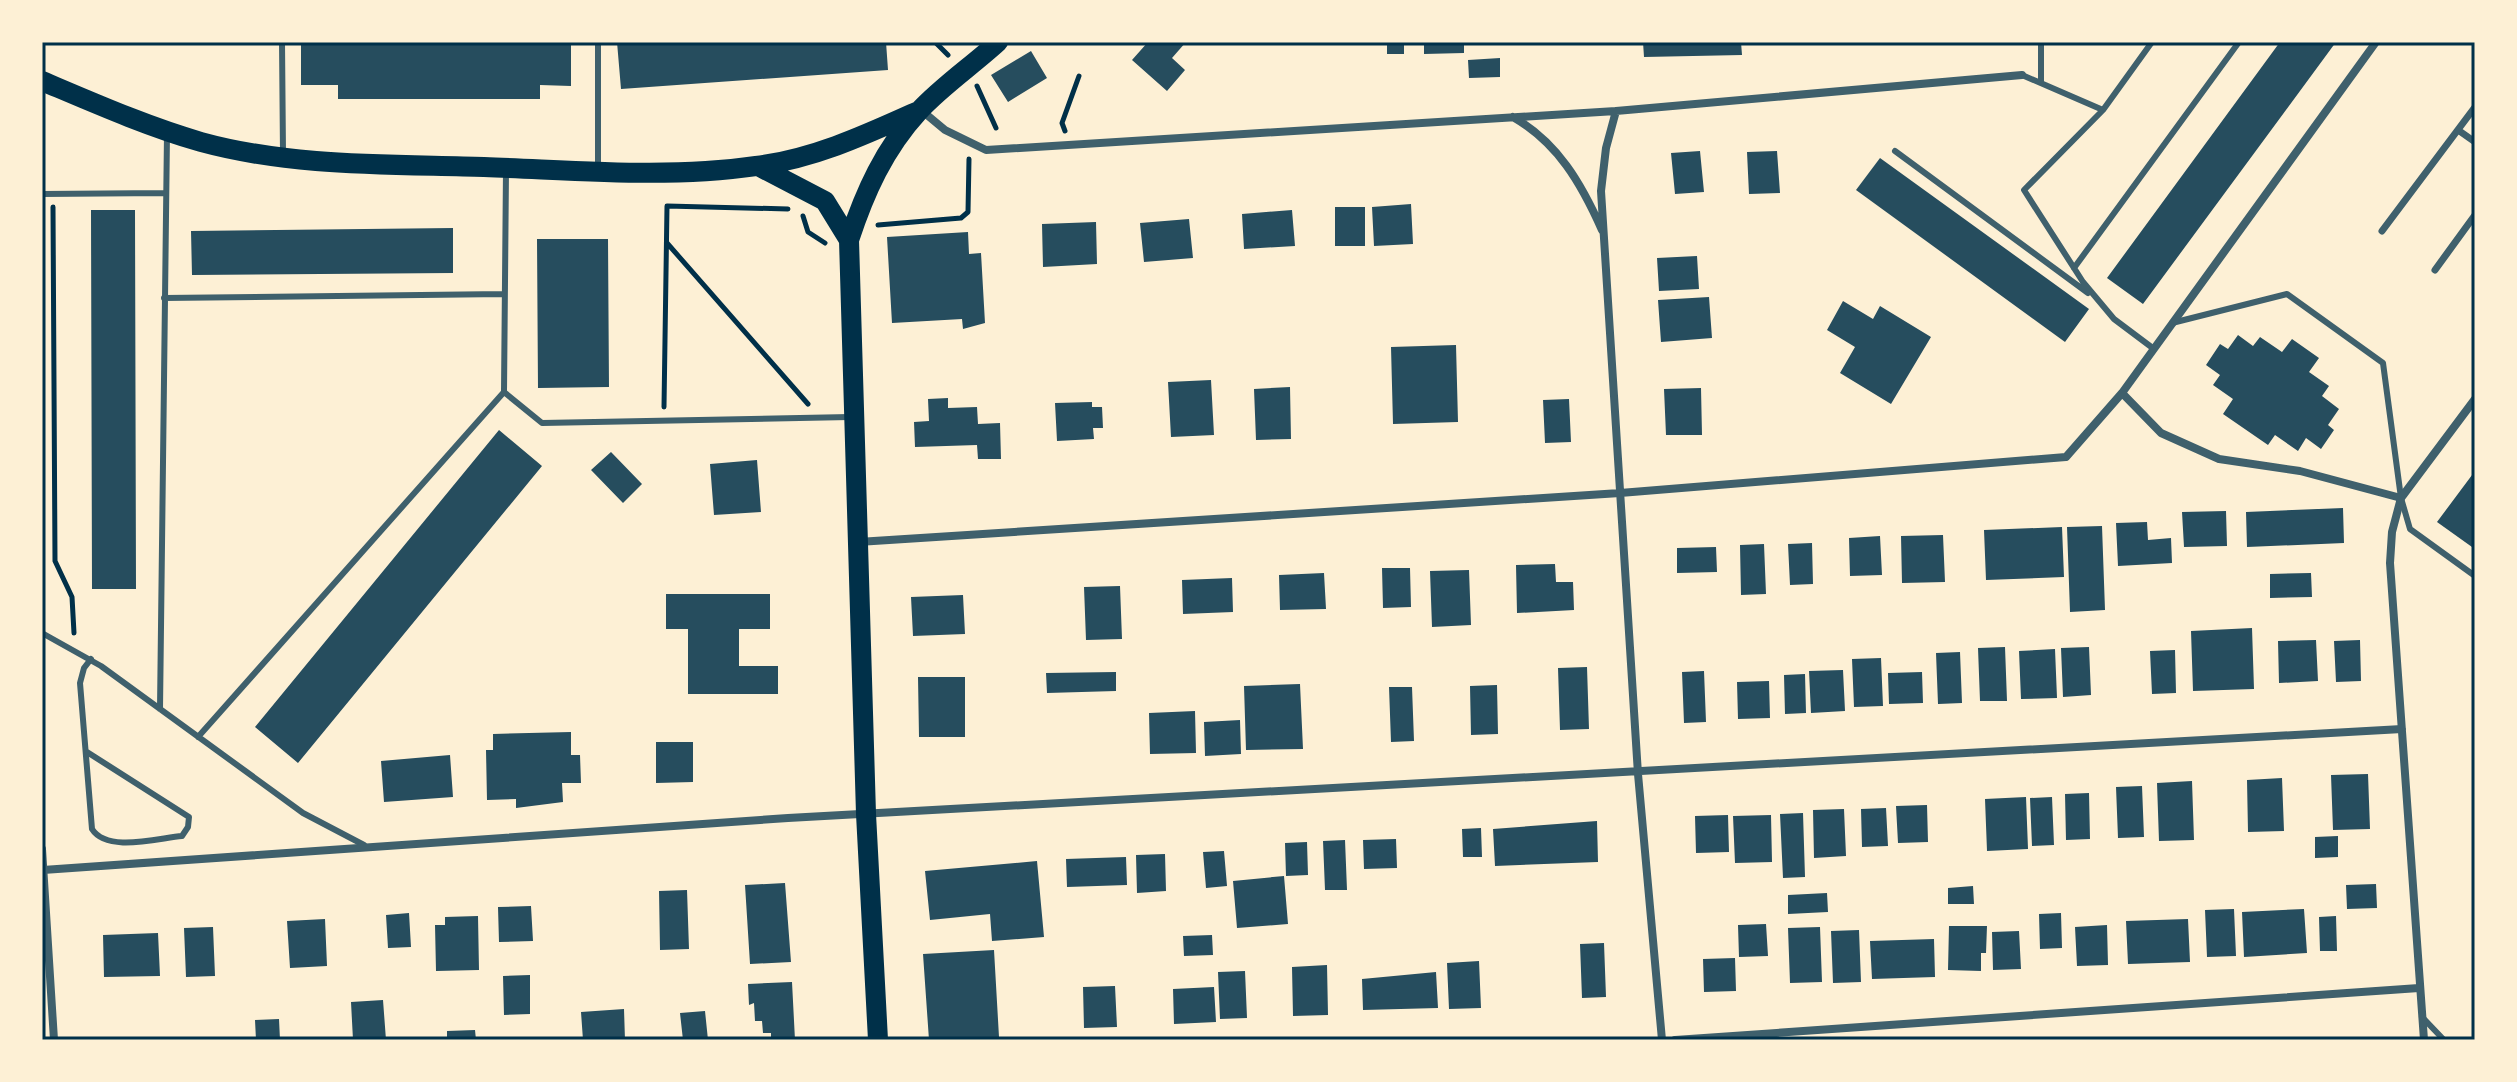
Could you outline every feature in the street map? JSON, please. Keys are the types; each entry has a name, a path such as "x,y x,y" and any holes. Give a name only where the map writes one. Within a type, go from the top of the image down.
{"main road":[{"path":"878,1040 866,814 849,240 864,196 884,156 920,110 998,42"},
{"path":"42,81 167,131 283,158 506,168 672,173 758,166 816,153 920,110"},
{"path":"758,166 803,186 825,201 849,240"}],"street":[{"path":"857,542 1620,493 2066,457 2122,393 2376,42"},
{"path":"920,110 945,130 986,150 1616,111 2022,75"},
{"path":"2382,231 2475,107"},
{"path":"1616,111 1606,148 1601,191 1638,774 1662,1040"},
{"path":"1512,117 1535,130 1561,155 1604,234"},
{"path":"2458,130 2475,142"},
{"path":"2435,270 2475,215"},
{"path":"2122,393 2161,433 2219,459 2300,471 2401,498"},
{"path":"2424,1040 2390,563 2392,532 2401,498 2475,399"},
{"path":"43,870 364,845 866,814 1638,774 2402,729"},
{"path":"42,849 54,1040"},
{"path":"1675,1040 2419,988"}],"lane":[{"path":"282,42 283,158"},
{"path":"598,42 598,170"},
{"path":"2041,42 2041,83"},
{"path":"2152,42 2103,110 2024,190 2098,300 2114,319 2154,349"},
{"path":"2074,268 2239,42"},
{"path":"2022,75 2103,110"},
{"path":"160,709 167,131"},
{"path":"1895,151 2098,300"},
{"path":"198,737 504,392 506,168"},
{"path":"42,194 165,193"},
{"path":"164,298 504,294"},
{"path":"2172,323 2287,294 2383,363 2401,498 2410,529 2475,576"},
{"path":"504,392 542,423 852,417"},
{"path":"42,633 91,659 303,813 364,845"},
{"path":"87,752 189,817 188,827 182,836 110,842 98,838 92,829 80,683 91,659"},
{"path":"2422,1017 2444,1040"}],"path":[{"path":"1069,144 1062,123 1079,76"},
{"path":"664,421 667,206 796,209 814,239 822,243 871,240 872,226 961,218 968,212 970,142"},
{"path":"53,194 55,561 72,597 74,648"},
{"path":"666,242 819,417"}],"building":[{"path":"301,42 571,42 571,86 540,85 540,99 338,99 338,85 301,85"},
{"path":"617,42 886,42 888,70 621,89"},
{"path":"1148,42 1186,42 1172,58 1185,70 1167,91 1132,60"},
{"path":"1387,42 1404,42 1404,54 1387,54"},
{"path":"1424,42 1464,42 1464,53 1424,54"},
{"path":"1643,42 1741,42 1742,55 1644,57"},
{"path":"2280,42 2336,42 2143,304 2107,278"},
{"path":"1031,51 1047,78 1008,102 991,75"},
{"path":"1500,58 1500,77 1469,78 1468,60"},
{"path":"1700,151 1704,192 1675,194 1671,153"},
{"path":"1777,151 1780,193 1749,194 1747,152"},
{"path":"1880,158 2089,309 2065,342 1856,190"},
{"path":"1411,204 1413,244 1374,246 1372,207"},
{"path":"1335,207 1365,207 1365,246 1335,246"},
{"path":"91,210 135,210 136,589 92,589"},
{"path":"1292,210 1295,246 1244,249 1242,214"},
{"path":"1189,219 1193,258 1144,262 1140,223"},
{"path":"1096,222 1097,264 1043,267 1042,224"},
{"path":"453,228 453,273 192,275 191,231"},
{"path":"968,232 969,254 981,253 985,323 963,329 962,319 892,323 887,237"},
{"path":"537,239 608,239 609,387 538,388"},
{"path":"1697,256 1699,289 1659,291 1657,258"},
{"path":"1709,297 1712,338 1661,342 1658,300"},
{"path":"1843,301 1873,319 1880,306 1931,337 1891,404 1840,373 1855,347 1827,330"},
{"path":"2238,335 2253,346 2260,337 2282,352 2292,339 2319,358 2309,372 2329,386 2322,396 2339,409 2328,425 2334,430 2321,449 2306,438 2298,451 2275,435 2268,445 2223,414 2233,399 2213,385 2220,375 2206,365 2220,344 2228,349"},
{"path":"1456,345 1458,422 1393,424 1391,347"},
{"path":"1211,380 1214,435 1171,437 1168,382"},
{"path":"1290,387 1291,439 1256,440 1254,389"},
{"path":"1701,388 1702,435 1666,435 1664,389"},
{"path":"948,398 948,408 977,407 978,424 1000,423 1001,459 978,459 977,445 915,447 914,422 929,421 928,399"},
{"path":"1569,399 1571,442 1545,443 1543,400"},
{"path":"1092,402 1092,407 1102,407 1103,428 1093,428 1094,439 1057,441 1055,403"},
{"path":"499,430 542,466 298,763 255,727"},
{"path":"611,452 642,484 623,503 591,470"},
{"path":"757,460 761,512 714,515 710,464"},
{"path":"2475,471 2475,544 2472,547 2437,522"},
{"path":"2343,508 2344,543 2247,547 2246,512"},
{"path":"2226,511 2227,546 2184,547 2182,512"},
{"path":"2147,522 2148,540 2171,538 2172,563 2118,566 2116,523"},
{"path":"2102,526 2105,610 2070,612 2067,527"},
{"path":"2062,527 2064,577 1986,580 1984,530"},
{"path":"1943,535 1945,582 1902,583 1901,536"},
{"path":"1880,536 1882,575 1850,576 1849,538"},
{"path":"1812,543 1813,584 1790,585 1788,544"},
{"path":"1764,544 1766,594 1741,595 1740,545"},
{"path":"1716,547 1717,572 1677,573 1677,548"},
{"path":"1555,564 1556,582 1573,582 1574,610 1517,613 1516,565"},
{"path":"1382,568 1410,568 1411,607 1383,608"},
{"path":"1469,570 1471,625 1432,627 1430,571"},
{"path":"1324,573 1326,609 1280,610 1279,575"},
{"path":"2311,573 2312,597 2270,598 2270,574"},
{"path":"1232,578 1233,612 1183,614 1182,580"},
{"path":"1120,586 1122,639 1086,640 1084,587"},
{"path":"666,594 770,594 770,629 739,629 739,666 778,666 778,694 688,694 688,629 666,629"},
{"path":"963,595 965,634 913,636 911,597"},
{"path":"2252,628 2254,689 2193,691 2191,631"},
{"path":"2316,640 2318,681 2279,683 2278,641"},
{"path":"2360,640 2361,681 2336,682 2334,641"},
{"path":"2005,647 2007,701 1980,701 1978,648"},
{"path":"2089,647 2091,695 2063,697 2061,648"},
{"path":"2055,649 2057,698 2021,699 2019,651"},
{"path":"2175,650 2176,693 2152,694 2150,651"},
{"path":"1960,652 1962,703 1938,704 1936,653"},
{"path":"1881,658 1883,706 1854,707 1852,659"},
{"path":"1587,667 1589,729 1560,730 1558,668"},
{"path":"1843,670 1845,711 1811,713 1809,671"},
{"path":"1704,671 1706,722 1684,723 1682,672"},
{"path":"1116,672 1116,691 1047,693 1046,673"},
{"path":"1922,672 1923,703 1889,704 1888,673"},
{"path":"1805,674 1806,713 1785,714 1784,675"},
{"path":"918,677 965,677 965,737 919,737"},
{"path":"1769,681 1770,718 1738,719 1737,682"},
{"path":"1300,684 1303,749 1246,750 1244,686"},
{"path":"1497,685 1498,734 1471,735 1470,686"},
{"path":"1389,687 1412,687 1414,741 1391,742"},
{"path":"1195,711 1196,753 1150,754 1149,713"},
{"path":"1240,720 1241,754 1205,756 1204,722"},
{"path":"571,732 571,755 580,755 581,783 562,783 563,802 516,808 516,799 487,800 486,750 493,750 493,734"},
{"path":"656,742 693,742 693,782 656,783"},
{"path":"450,755 453,797 384,802 381,761"},
{"path":"2368,774 2370,829 2333,830 2331,775"},
{"path":"2282,778 2284,831 2248,832 2247,780"},
{"path":"2192,781 2194,840 2159,841 2157,783"},
{"path":"2142,786 2144,837 2118,838 2116,787"},
{"path":"2089,793 2090,839 2066,840 2065,794"},
{"path":"2026,797 2028,849 1987,851 1985,799"},
{"path":"2052,797 2054,845 2032,846 2030,798"},
{"path":"1927,805 1928,842 1898,843 1896,806"},
{"path":"1886,808 1888,846 1862,847 1861,809"},
{"path":"1844,809 1846,856 1814,858 1813,810"},
{"path":"1803,813 1805,877 1783,878 1780,814"},
{"path":"1728,815 1729,852 1696,853 1695,816"},
{"path":"1771,815 1772,862 1735,863 1733,816"},
{"path":"1597,821 1598,862 1495,866 1493,829"},
{"path":"1481,828 1482,857 1463,857 1462,829"},
{"path":"2338,836 2338,857 2315,858 2315,837"},
{"path":"1396,839 1397,868 1364,869 1363,840"},
{"path":"1345,840 1347,890 1325,890 1323,841"},
{"path":"1307,842 1308,875 1286,876 1285,843"},
{"path":"1224,851 1227,886 1206,888 1203,852"},
{"path":"1165,854 1166,891 1137,893 1136,855"},
{"path":"1126,857 1127,885 1067,887 1066,859"},
{"path":"1037,861 1044,937 992,941 990,914 930,920 925,871"},
{"path":"1284,876 1288,924 1237,928 1233,881"},
{"path":"785,883 791,962 750,964 745,885"},
{"path":"2376,884 2377,908 2347,909 2346,885"},
{"path":"1973,886 1974,904 1948,904 1948,888"},
{"path":"687,890 689,949 660,950 659,891"},
{"path":"1827,893 1828,912 1788,914 1788,895"},
{"path":"531,906 533,941 499,942 498,907"},
{"path":"2234,909 2236,956 2207,957 2205,910"},
{"path":"2304,909 2307,953 2244,957 2242,912"},
{"path":"409,913 411,947 388,948 386,915"},
{"path":"2061,913 2062,948 2040,949 2039,914"},
{"path":"478,916 479,970 436,971 435,925 445,925 445,917"},
{"path":"2336,916 2337,951 2320,951 2319,917"},
{"path":"325,919 327,966 290,968 287,921"},
{"path":"2188,919 2190,962 2128,964 2126,921"},
{"path":"1766,924 1768,956 1739,957 1738,925"},
{"path":"2107,925 2108,965 2077,966 2075,927"},
{"path":"1949,926 1987,926 1986,953 1981,953 1981,971 1948,970"},
{"path":"213,927 215,976 186,977 184,928"},
{"path":"1820,927 1822,982 1790,983 1788,928"},
{"path":"1859,930 1861,982 1833,983 1831,931"},
{"path":"2019,931 2021,969 1993,970 1992,932"},
{"path":"158,933 160,976 104,977 103,935"},
{"path":"1212,935 1213,955 1184,956 1183,936"},
{"path":"1934,939 1935,977 1872,979 1870,941"},
{"path":"1604,943 1606,997 1582,998 1580,944"},
{"path":"994,950 999,1037 929,1040 923,954"},
{"path":"1735,958 1736,991 1704,992 1703,959"},
{"path":"1479,961 1481,1008 1449,1009 1447,963"},
{"path":"1327,965 1328,1015 1293,1016 1292,967"},
{"path":"1245,971 1247,1018 1220,1019 1218,972"},
{"path":"1436,972 1438,1008 1363,1010 1362,979"},
{"path":"530,975 530,1014 504,1015 503,976"},
{"path":"792,982 795,1040 771,1040 771,1033 763,1033 762,1021 755,1021 754,1003 749,1005 748,984"},
{"path":"1115,986 1117,1027 1084,1028 1083,987"},
{"path":"1214,987 1216,1022 1174,1024 1173,989"},
{"path":"383,1000 386,1040 353,1040 351,1002"},
{"path":"624,1009 625,1040 583,1040 581,1012"},
{"path":"705,1011 708,1040 683,1040 680,1013"},
{"path":"279,1019 280,1040 256,1040 255,1020"},
{"path":"475,1030 476,1040 447,1040 447,1031"}]}
